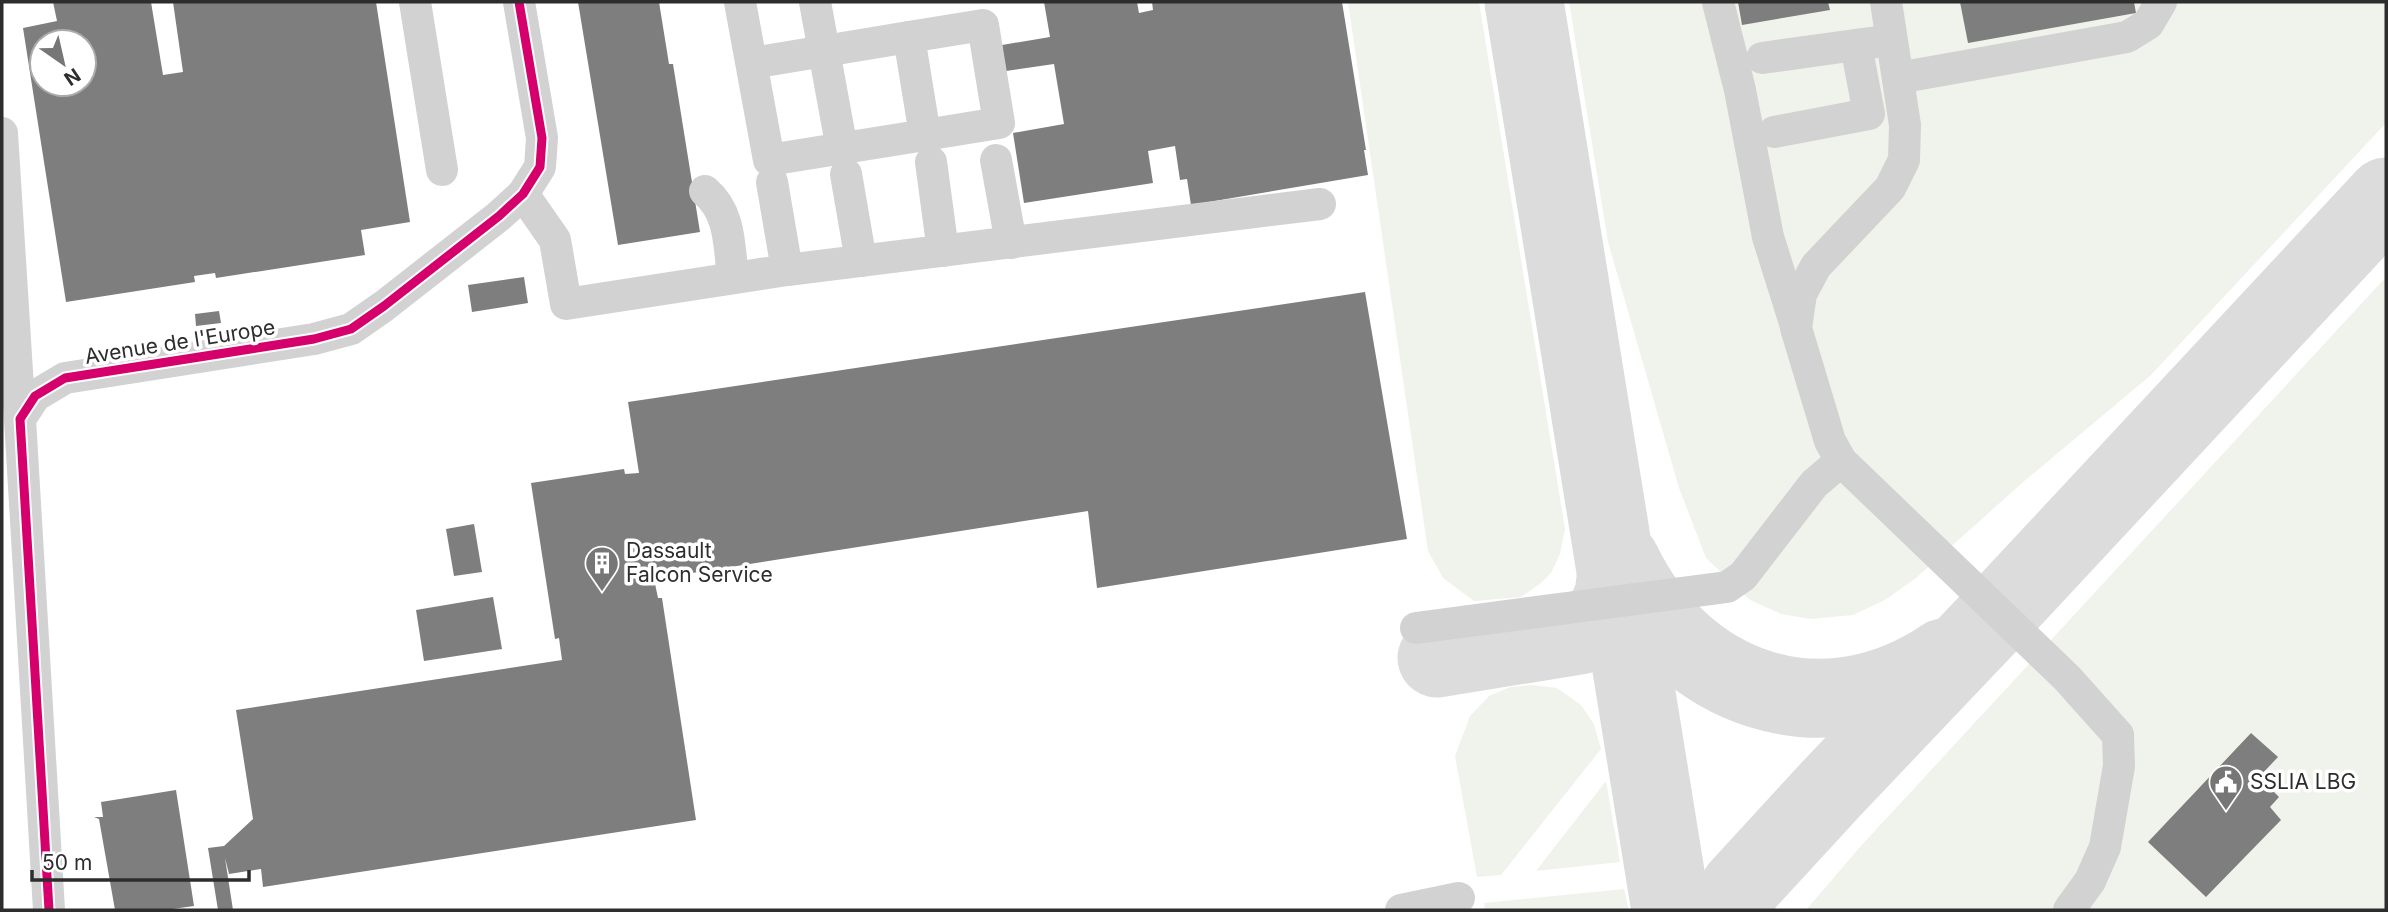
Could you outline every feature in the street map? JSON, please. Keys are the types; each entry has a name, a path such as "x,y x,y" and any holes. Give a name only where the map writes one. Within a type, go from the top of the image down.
{"street":[{"path":"415,2 442,170"},
{"name":"Avenue de l'Europe","path":"20,419 35,396 65,378 313,339 351,329 499,216 523,194 540,167 542,138 519,2"},
{"path":"740,2 769,160 844,161 928,148 999,123 983,25 752,63"},
{"path":"816,2 862,261"},
{"path":"1718,2 1740,90 1768,237 1830,441 1841,461 2067,678 2118,735 2119,766 2105,847 2090,881 2069,910"},
{"path":"1796,328 1801,294 1816,266 1890,188 1904,160 1905,125 1886,2"},
{"path":"1898,78 2127,37 2148,24 2161,2"},
{"path":"909,37 943,251"},
{"path":"1762,58 1892,40"},
{"path":"1774,132 1869,114 1856,45"},
{"path":"2,133 49,910"},
{"path":"996,160 1011,243"},
{"path":"772,182 787,270"},
{"path":"705,191 715,199 725,217 733,278"},
{"path":"523,194 555,240 566,304 787,270 1320,204"},
{"path":"1416,628 1727,587 1743,576 1814,484 1841,461"},
{"path":"1401,910 1459,898"}],"shaded area":[{"path":"1348,2 1479,2 1565,529 1560,554 1551,573 1521,597 1474,601 1443,578 1428,551"},
{"path":"1569,2 2386,2 2386,123 2151,375 2022,483 1916,578 1885,600 1853,615 1811,619 1781,614 1750,600 1706,558 1679,488 1608,242"},
{"path":"2386,277 2386,910 1806,910 1860,847"},
{"path":"1533,685 1557,688 1581,705 1594,724 1601,749 1501,875 1477,877 1455,756 1470,716 1489,696 1510,687"},
{"path":"1606,781 1620,862 1536,871"},
{"path":"1624,889 1629,910 1485,910 1484,903"}],"building":[{"path":"53,2 151,2 163,75 183,72 173,2 376,2 410,222 361,230 365,255 216,278 215,273 194,276 195,282 66,302 34,98 98,98 98,28 28,28 28,60 23,28 57,21"},
{"path":"578,2 659,2 669,64 673,64 700,232 618,245"},
{"path":"1044,2 1137,2 1139,13 1153,10 1152,2 1342,2 1368,175 1191,205 1187,179 1180,180 1175,146 1148,151 1153,183 1024,203 1013,133 1064,124 1054,64 1006,71 1002,45 1050,37"},
{"path":"1738,2 1828,2 1830,10 1742,25"},
{"path":"1960,2 2134,2 2136,13 1968,43"},
{"path":"524,277 528,303 472,312 468,285"},
{"name":"Dassault Falcon Service","path":"1365,292 1407,539 1097,588 1088,511 654,579 658,598 662,598 696,820 263,887 261,869 229,874 225,858 233,910 218,910 208,848 224,846 253,819 236,710 562,660 559,638 555,639 531,483 624,469 625,474 639,473 628,402"},
{"path":"219,311 221,323 196,326 195,314"},
{"path":"474,524 482,572 454,576 446,529"},
{"path":"493,597 502,649 424,661 416,610"},
{"name":"SSLIA LBG","path":"2251,733 2278,757 2259,777 2279,797 2270,807 2281,820 2206,897 2148,842"},
{"path":"176,790 194,906 165,910 115,910 99,819 94,817 103,817 101,802"}],"taxiway":[{"path":"1524,2 1671,910"},
{"path":"1726,910 1740,888 1831,789 2386,197"},
{"path":"1621,562 1648,607 1680,643 1718,671 1760,689 1805,698 1851,696 1898,683 1944,658"},
{"path":"1437,658 1579,635 1605,616 1614,595 1617,571"}],"cycle path":[{"path":"49,910 20,419 35,396 65,378 314,339 351,329 499,216 523,194 540,167 542,138 519,2"}],"place":[{"name":"Dassault Falcon Service","path":"602,593"},
{"name":"SSLIA LBG","path":"2226,812"}]}
